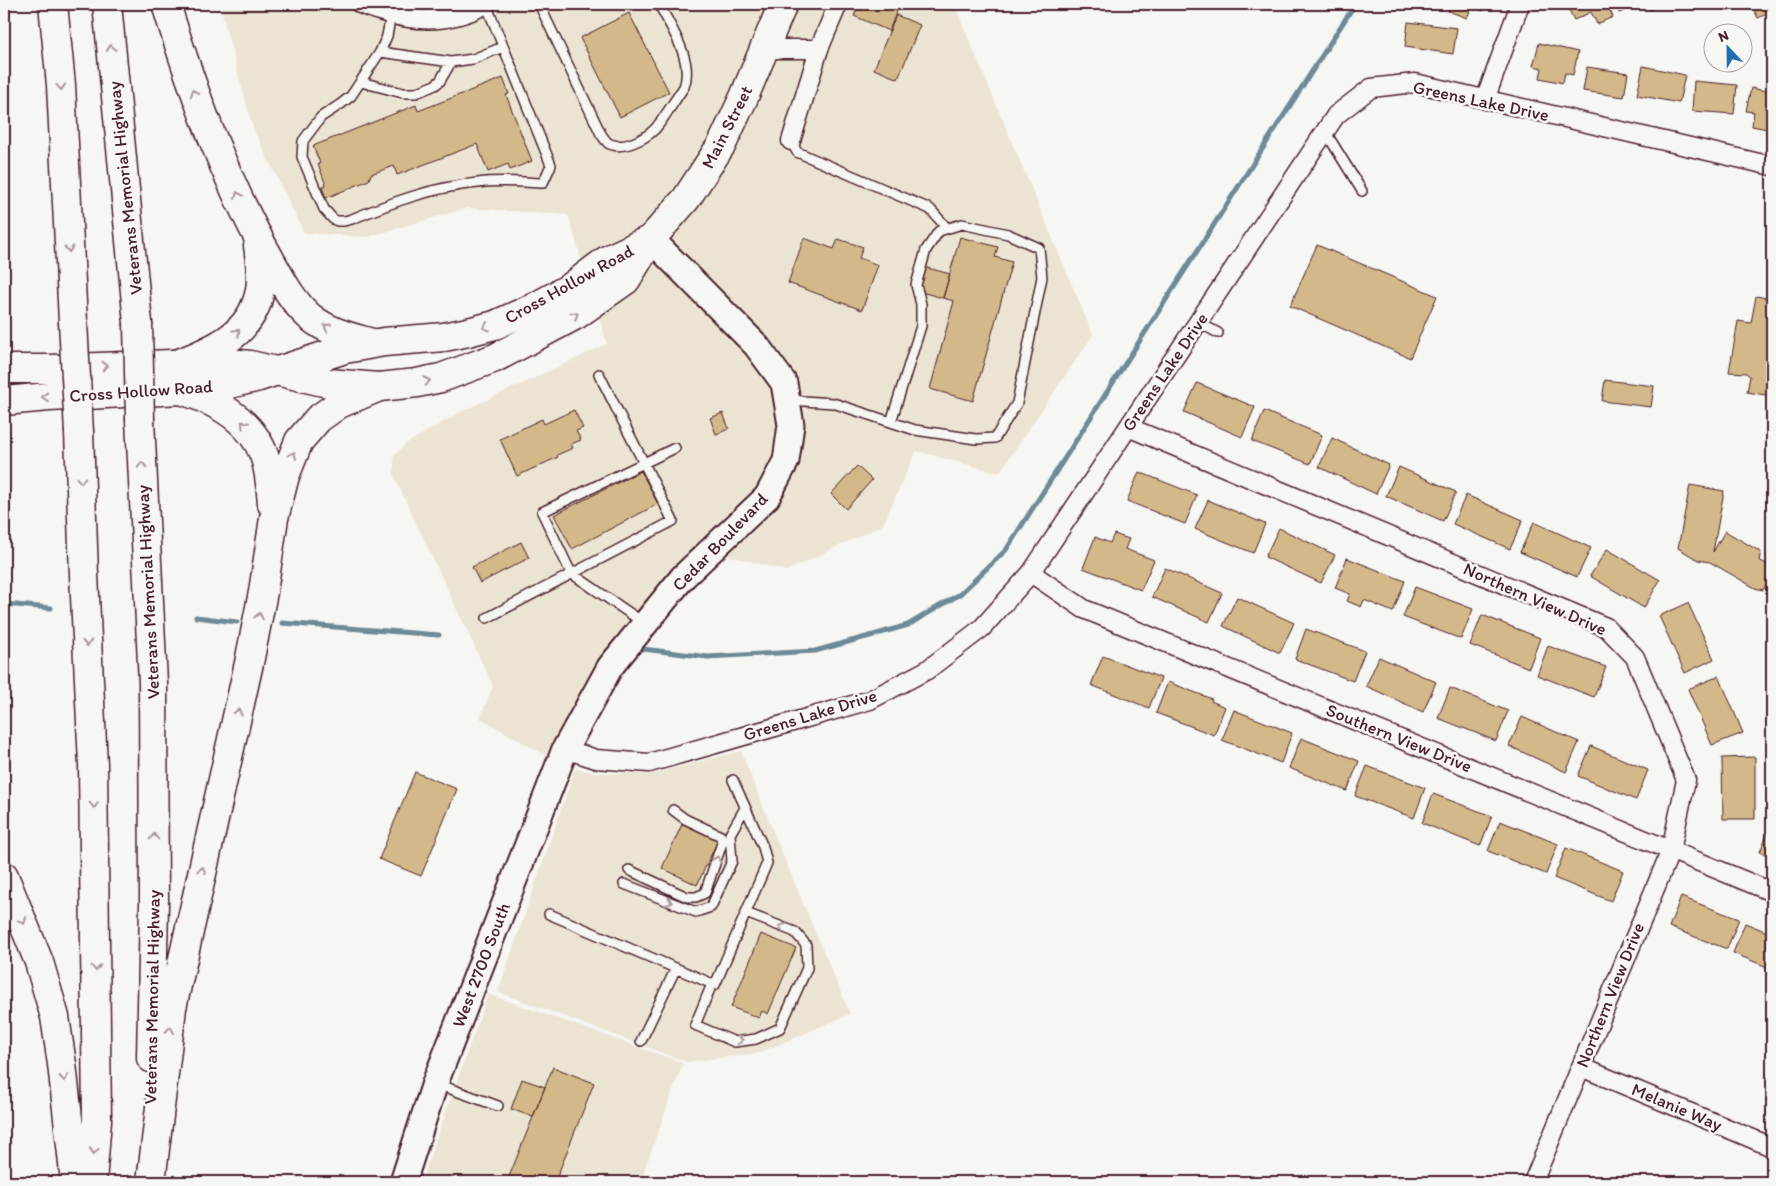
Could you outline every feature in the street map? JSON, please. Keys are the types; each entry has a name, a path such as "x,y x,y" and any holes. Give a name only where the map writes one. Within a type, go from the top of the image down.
{"main road":[{"path":"53,4 61,85 80,432 84,575 93,765 97,1120 92,1182"},
{"name":"Veterans Memorial Highway","path":"107,4 138,323 140,420 154,683 154,904 150,1182"},
{"path":"166,4 198,102 216,146 257,238 290,295 319,324 336,332 372,343"},
{"name":"Main Street","path":"651,239 674,215 710,164 731,126 783,4"},
{"path":"179,363 212,350 226,342 247,320 254,306 261,282 257,238"},
{"name":"Cross Hollow Road","path":"4,401 181,390 232,384 332,352 372,343 455,336 502,322 559,294 607,260 651,239"},
{"name":"Cross Hollow Road","path":"4,369 231,363 328,383 379,387 417,383 457,373 495,358 552,329 600,300 626,280 651,239"},
{"path":"150,1182 172,1008 249,664 263,592 274,518 291,460 299,442 311,426 324,414 340,404 379,387"},
{"path":"181,390 212,401 232,413 243,422 254,436 268,466 274,518"},
{"path":"4,876 39,962 55,1017 75,1182"}],"street":[{"path":"360,4 390,14 426,20 450,18 472,12 486,4"},
{"path":"791,141 819,49 838,4"},
{"path":"1485,100 1520,4"},
{"path":"764,49 819,49"},
{"name":"Greens Lake Drive","path":"565,749 596,759 649,763 870,700 927,670 982,628 1031,573 1336,114 1372,88 1415,84 1772,166"},
{"name":"Cedar Boulevard","path":"565,749 610,667 684,577 767,497 786,461 791,425 784,383 756,345 651,239"},
{"name":"Northern View Drive","path":"1128,427 1606,627 1635,657 1686,780 1671,850 1533,1182"},
{"name":"Southern View Drive","path":"1031,573 1084,609 1772,892"},
{"name":"West 2700 South","path":"403,1182 435,1083 565,749"},
{"name":"Melanie Way","path":"1581,1067 1772,1147"}],"lane":[{"path":"390,14 387,36 380,52 361,82 346,100 321,116 303,141 302,157 321,205 333,219 344,222 404,198 457,185 505,182 543,183 551,165 486,4"},
{"path":"539,4 601,134 608,142 616,145 624,145 643,138 654,129 684,87 687,79 686,58 659,4"},
{"path":"380,52 452,62 473,59 503,47"},
{"path":"361,82 403,93 416,93 440,81 452,62"},
{"path":"1325,131 1362,191"},
{"path":"791,141 797,152 930,209 948,228"},
{"path":"787,400 833,403 890,422 915,430 976,439 995,438 1017,403 1042,277 1038,248 1008,234 962,224 938,231 926,250 916,285 921,304 921,326 890,422"},
{"path":"1198,322 1218,333"},
{"path":"487,618 673,521 599,374"},
{"path":"645,624 571,573 542,512 675,448"},
{"path":"549,914 715,985 767,863 763,847 732,780"},
{"path":"629,870 687,896 696,897 706,893 722,843 745,808"},
{"path":"673,810 684,818 726,835"},
{"path":"624,884 696,912 711,907 732,861 726,835"},
{"path":"712,984 695,1025 735,1042 756,1039 780,1028 807,968 806,945 795,932 746,913"},
{"path":"641,1041 676,968"},
{"path":"435,1083 498,1106"}],"shaded area":[{"path":"221,4 954,4 1093,335 999,473 916,451 883,525 786,571 731,556 702,537 545,755 480,718 493,686 394,476 394,456 407,443 459,413 607,344 568,215 467,208 368,237 304,233 253,128 225,26"},
{"path":"741,751 850,1014 759,1053 687,1062 498,992 575,769 603,773 651,774"},
{"path":"488,994 683,1063 640,1182 421,1182"}],"building":[{"path":"859,4 899,5 889,31 854,16"},
{"path":"1451,4 1485,4 1483,11 1472,6 1467,18 1448,11"},
{"path":"1566,4 1607,4 1613,17 1597,24 1591,12 1574,20"},
{"path":"1615,4 1633,4 1635,7 1619,13"},
{"path":"1647,4 1664,4 1650,10"},
{"path":"1751,4 1772,4 1772,11 1758,18"},
{"path":"629,13 669,92 620,117 580,38"},
{"path":"896,15 920,25 898,79 874,69"},
{"path":"1408,22 1457,28 1453,54 1405,47"},
{"path":"1539,43 1578,52 1573,75 1565,73 1563,83 1540,78 1542,68 1533,66"},
{"path":"1643,66 1685,75 1679,103 1637,95"},
{"path":"1587,67 1628,73 1624,97 1583,91"},
{"path":"503,78 509,94 506,95 532,161 510,170 508,164 488,172 477,144 397,175 394,166 371,174 369,180 326,198 322,187 326,185 313,146 416,105 418,111"},
{"path":"1694,81 1737,85 1734,114 1692,111"},
{"path":"1751,88 1772,92 1772,130 1752,126 1754,112 1746,111"},
{"path":"960,237 998,247 995,257 1012,262 973,401 930,389 954,301 943,298"},
{"path":"804,238 834,249 838,239 863,247 859,258 878,265 862,310 788,283"},
{"path":"1317,245 1437,296 1410,358 1290,306"},
{"path":"924,267 950,274 943,298 917,291"},
{"path":"1756,296 1772,299 1772,396 1747,392 1750,376 1746,373 1729,372 1738,321 1751,323"},
{"path":"1605,380 1654,386 1651,407 1602,401"},
{"path":"1197,383 1255,407 1242,437 1184,412"},
{"path":"574,410 583,428 576,431 581,440 571,444 573,448 557,455 558,457 517,476 500,439 542,419 544,424"},
{"path":"1264,411 1322,435 1310,464 1252,441"},
{"path":"723,413 729,429 716,434 710,418"},
{"path":"1332,438 1389,465 1376,494 1319,467"},
{"path":"857,466 872,480 846,509 831,494"},
{"path":"1399,467 1456,492 1443,521 1386,496"},
{"path":"641,471 658,504 572,549 554,515"},
{"path":"1139,472 1197,495 1185,524 1127,501"},
{"path":"1690,485 1724,491 1713,552 1725,531 1761,552 1759,560 1772,567 1772,574 1763,590 1755,588 1710,562 1698,560 1678,548"},
{"path":"1466,495 1523,520 1510,549 1453,524"},
{"path":"1208,500 1265,524 1253,553 1195,529"},
{"path":"1534,522 1591,548 1577,577 1520,552"},
{"path":"1279,528 1335,555 1321,583 1265,557"},
{"path":"1114,534 1129,539 1125,549 1154,560 1141,590 1083,568 1095,537 1110,543"},
{"path":"521,542 529,558 480,583 472,567"},
{"path":"1607,549 1660,580 1644,608 1590,576"},
{"path":"1347,558 1405,581 1393,612 1364,600 1361,607 1347,601 1350,594 1335,588"},
{"path":"1165,568 1222,593 1209,622 1152,597"},
{"path":"1415,587 1473,609 1461,639 1403,617"},
{"path":"1237,597 1294,623 1280,653 1223,626"},
{"path":"1688,603 1714,659 1685,673 1659,616"},
{"path":"1482,615 1540,638 1529,668 1470,645"},
{"path":"1306,629 1365,651 1353,681 1295,659"},
{"path":"1548,646 1606,667 1594,697 1537,675"},
{"path":"1103,656 1161,678 1149,708 1091,685"},
{"path":"1379,657 1436,682 1423,712 1366,686"},
{"path":"1719,676 1743,733 1712,745 1688,689"},
{"path":"1168,682 1212,699 1211,701 1225,707 1214,735 1156,713"},
{"path":"1450,688 1508,711 1496,741 1438,718"},
{"path":"1234,710 1292,733 1281,763 1222,740"},
{"path":"1522,717 1579,742 1566,772 1509,746"},
{"path":"1301,738 1359,761 1347,791 1289,768"},
{"path":"1591,746 1648,770 1636,800 1578,776"},
{"path":"1755,757 1755,819 1723,819 1722,758"},
{"path":"1367,766 1425,788 1414,818 1355,796"},
{"path":"415,772 457,789 421,876 379,859"},
{"path":"1433,794 1492,816 1480,846 1422,823"},
{"path":"1500,821 1558,844 1546,874 1488,851"},
{"path":"683,822 719,838 697,885 662,868"},
{"path":"1772,822 1772,857 1760,852"},
{"path":"1566,848 1623,871 1611,901 1554,878"},
{"path":"1681,897 1739,919 1727,949 1669,927"},
{"path":"1745,923 1772,934 1772,969 1733,953"},
{"path":"761,934 796,948 768,1014 762,1011 759,1018 731,1007"},
{"path":"553,1067 594,1083 555,1182 507,1182"},
{"path":"522,1079 545,1087 533,1117 511,1109"}],"waterway":[{"path":"643,649 708,657 815,651 908,625 960,594 1006,550 1355,4"},
{"path":"4,604 51,608"},
{"path":"196,617 237,622"},
{"path":"282,623 439,635"}]}
